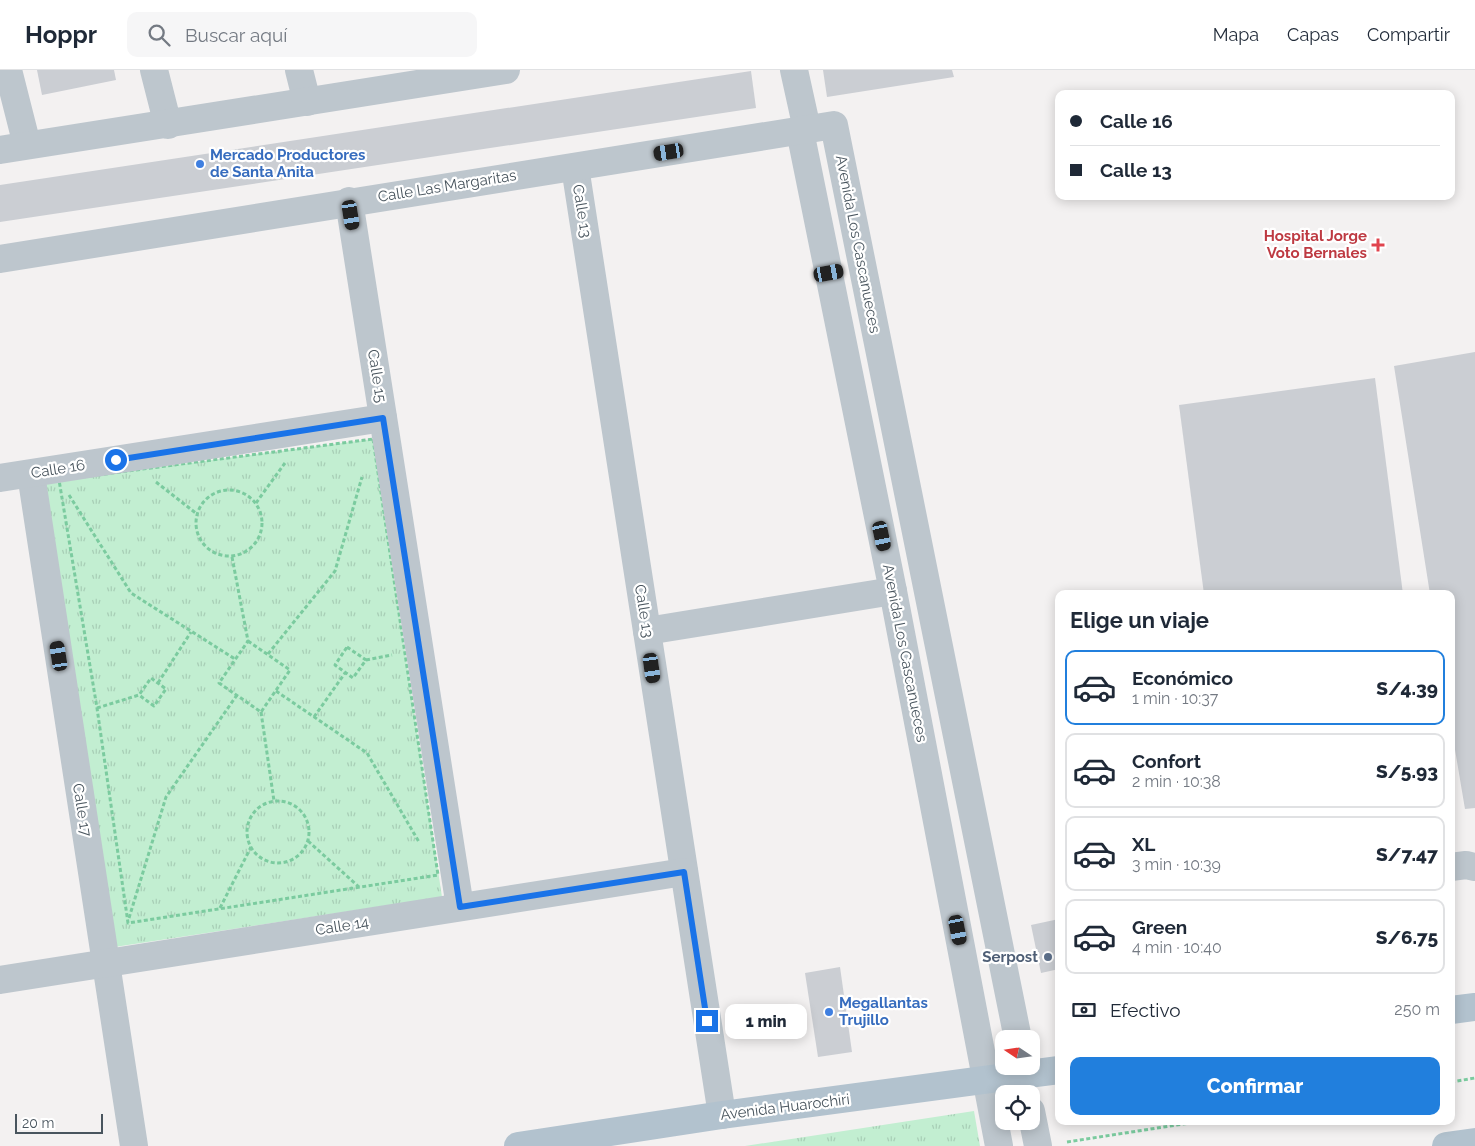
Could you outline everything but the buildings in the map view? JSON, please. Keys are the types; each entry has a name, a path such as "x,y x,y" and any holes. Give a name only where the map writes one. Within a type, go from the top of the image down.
{"main road":[{"path":"1455,1010 1475,1007"},
{"name":"Avenida Huarochiri","path":"518,1146 722,1115 987,1081 1025,1078 1055,1070"},
{"path":"1446,1146 1475,1142"}],"street":[{"path":"8,70 27,145"},
{"path":"154,70 168,125"},
{"path":"299,70 307,102"},
{"path":"0,150 307,102 445,75 506,70"},
{"name":"Avenida Los Cascanueces","path":"794,70 829,273 893,591 999,1146"},
{"name":"Avenida Los Cascanueces","path":"834,125 1016,1030"},
{"name":"Calle Las Margaritas","path":"0,259 349,201 834,125"},
{"name":"Calle 13","path":"574,167 722,1115"},
{"name":"Calle 15","path":"349,201 378,429 460,907"},
{"path":"829,273 863,267"},
{"path":"856,409 889,401"},
{"name":"Calle 16","path":"0,478 378,429"},
{"name":"Calle 17","path":"31,474 134,1146"},
{"path":"647,631 893,591"},
{"path":"939,832 975,826"},
{"path":"1455,866 1466,865 1475,867"},
{"name":"Calle 14","path":"0,980 684,872"},
{"path":"1040,1129 1048,1145"}],"path":[{"path":"370,448 378,429"},
{"path":"59,480 296,449 378,429"},
{"path":"378,429 438,875"},
{"path":"256,503 296,449"},
{"path":"268,654 334,571 365,467"},
{"path":"140,470 147,475"},
{"path":"59,480 131,594 235,659"},
{"path":"59,480 128,923"},
{"path":"154,481 197,514"},
{"path":"229,489 239,491 256,503 263,522 257,542 242,555 232,557 221,556 211,552 203,545 195,524 197,514 209,496 229,489"},
{"path":"232,557 248,640 290,670 261,712 274,801"},
{"path":"158,683 191,632"},
{"path":"248,640 219,683 261,712"},
{"path":"366,660 347,647 335,665 353,678 366,660 394,654"},
{"path":"314,717 345,673"},
{"path":"96,708 139,695 151,678 166,689 154,706 139,695"},
{"path":"276,691 367,753 424,851"},
{"path":"128,923 166,797 237,695"},
{"path":"274,801 294,805 302,811 309,831 308,841 303,851 286,862 266,861 251,847 248,838 250,818 256,810 274,801"},
{"path":"308,841 360,887"},
{"path":"220,909 251,847"},
{"path":"429,859 438,875"},
{"path":"128,923 438,875"},
{"path":"1455,1081 1475,1078"},
{"path":"1048,1145 1176,1125"}],"green space":[{"path":"373,439 442,897 108,948 45,485 59,480"},
{"path":"974,1111 980,1146 745,1146"}],"place":[{"name":"Mercado Productores de Santa Anita","path":"200,164"},
{"name":"Hospital Jorge Voto Bernales","path":"1378,245"},
{"name":"Serpost","path":"1048,957"},
{"name":"Megallantas Trujillo","path":"829,1012"}],"route":[{"path":"116,460 383,418 460,907 684,872 707,1021"}]}
